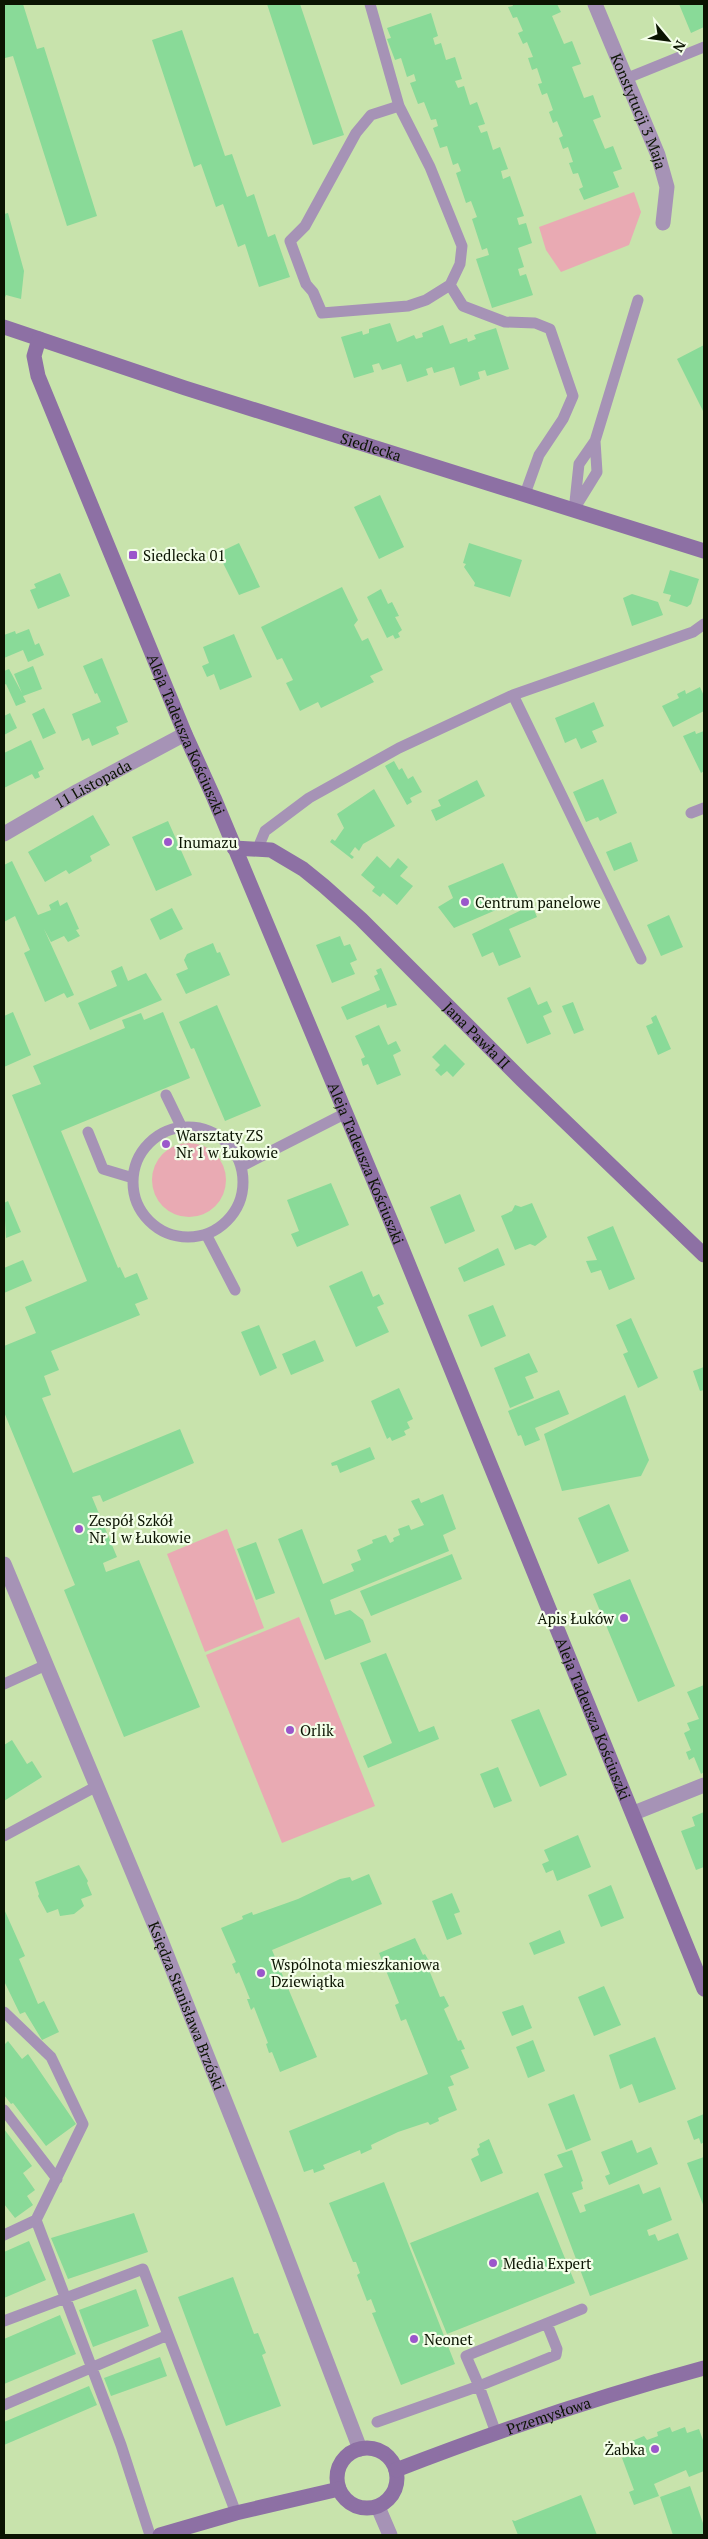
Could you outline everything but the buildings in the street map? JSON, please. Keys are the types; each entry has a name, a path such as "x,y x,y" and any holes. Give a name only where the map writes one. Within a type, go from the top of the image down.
{"street":[{"name":"Konstytucji 3 Maja","path":"595,4 658,155 667,187 663,224"},
{"name":"Siedlecka","path":"4,327 240,406 704,551"},
{"name":"Aleja Tadeusza Kościuszki","path":"39,339 34,356 38,376 185,734 346,1113 634,1813 704,1989"},
{"name":"11 Listopada","path":"4,834 78,791 185,734"},
{"name":"Jana Pawła II","path":"234,848 271,850 303,869 361,919 522,1080 704,1255"},
{"name":"Księdza Stanisława Brzóski","path":"4,1564 222,2092 360,2449"},
{"path":"634,1813 704,1785"},
{"name":"Przemysłowa","path":"396,2470 496,2433 640,2385 704,2368"},
{"path":"369,2448 386,2455 396,2470 397,2479 392,2496 378,2507 368,2508 350,2504 339,2489 337,2475 342,2461 360,2449 369,2448"},
{"path":"160,2535 236,2513 339,2489"},
{"path":"378,2507 390,2535"}],"lane":[{"path":"370,4 399,106 430,167 462,246 460,264 450,285 426,300 408,306 322,312 313,292 306,284 290,241 305,226 356,133 371,116 399,106"},
{"path":"625,79 704,47"},
{"path":"450,285 463,306 505,322 535,323 550,329 573,396 563,419 539,455 525,494"},
{"path":"574,511 579,464 595,442 638,300"},
{"path":"574,511 597,472 595,442"},
{"path":"258,848 265,831 309,798 399,748 513,695 693,632 704,624"},
{"path":"513,695 641,960"},
{"path":"691,814 704,808"},
{"path":"166,1095 182,1128"},
{"path":"242,1166 346,1113"},
{"path":"193,1126 214,1133 231,1146 242,1166 244,1194 231,1220 207,1236 185,1239 164,1233 146,1219 135,1200 132,1178 138,1157 152,1140 171,1129 193,1126"},
{"path":"88,1132 103,1169 132,1178"},
{"path":"207,1236 235,1290"},
{"path":"4,1684 46,1665"},
{"path":"4,1836 96,1786"},
{"path":"4,2012 51,2057 83,2124 36,2220 5,2232"},
{"path":"4,2110 56,2179"},
{"path":"36,2220 92,2367 150,2535"},
{"path":"4,2322 143,2268 236,2513"},
{"path":"496,2433 466,2356 582,2309"},
{"path":"377,2422 479,2386 556,2355 557,2349 547,2324"},
{"path":"4,2405 168,2335"}],"shaded area":[{"path":"634,192 641,212 629,245 561,272 546,250 539,227"},
{"path":"189,1143 210,1149 220,1159 226,1180 220,1201 210,1211 189,1217 168,1211 158,1201 152,1180 158,1159 168,1149"},
{"path":"227,1529 264,1628 205,1652 167,1554"},
{"name":"Orlik","path":"299,1617 375,1806 282,1843 206,1655"}],"place":[{"name":"Siedlecka 01","path":"133,555"},
{"name":"Inumazu","path":"168,842"},
{"name":"Centrum panelowe","path":"465,902"},
{"name":"Warsztaty ZS Nr 1 w Łukowie","path":"166,1144"},
{"name":"Zespół Szkół Nr 1 w Łukowie","path":"79,1529"},
{"name":"Apis Łuków","path":"624,1618"},
{"name":"Orlik","path":"290,1730"},
{"name":"Wspólnota mieszkaniowa Dziewiątka","path":"261,1973"},
{"name":"Media Expert","path":"493,2263"},
{"name":"Neonet","path":"414,2339"},
{"name":"Żabka","path":"655,2449"}]}
